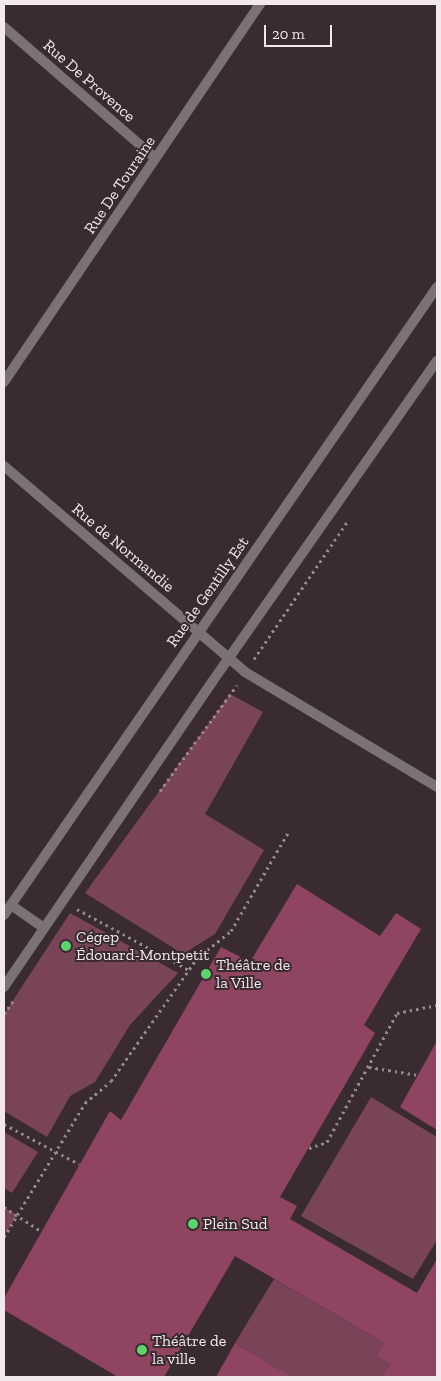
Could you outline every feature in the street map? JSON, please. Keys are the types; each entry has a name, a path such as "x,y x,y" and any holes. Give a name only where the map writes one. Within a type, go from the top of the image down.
{"street":[{"name":"Rue De Touraine","path":"4,382 260,4"},
{"name":"Rue De Provence","path":"4,27 155,158"},
{"name":"Rue de Gentilly Est","path":"4,915 437,287"},
{"path":"4,987 229,658 437,361"},
{"name":"Rue de Normandie","path":"4,466 245,672 437,787"},
{"path":"10,905 44,928"}],"path":[{"path":"159,792 245,672 353,513"},
{"path":"4,1237 84,1103 111,1081 197,958 230,931 289,831"},
{"path":"70,913 80,900"},
{"path":"74,907 189,970"},
{"path":"4,1014 14,999"},
{"path":"309,1148 327,1142 398,1013 437,1005"},
{"path":"369,1067 418,1075"},
{"path":"4,1124 79,1164"},
{"path":"4,1207 41,1231"}],"shaded area":[{"path":"230,694 263,712 205,814 264,850 215,934 183,954 85,893"},
{"path":"70,913 178,973 130,1025 95,1082 70,1096 47,1137 4,1111 4,1014"},
{"path":"371,1097 437,1137 437,1240 413,1279 301,1216"},
{"path":"4,1132 38,1152 12,1193 4,1188"},
{"path":"4,1207 17,1215 4,1237"},
{"path":"274,1279 384,1343 376,1356 390,1364 382,1377 292,1377 235,1343"}],"building":[{"path":"297,884 380,936 396,913 421,929 364,1025 375,1033 280,1197 297,1206 290,1219 417,1293 437,1259 437,1377 382,1377 390,1364 376,1356 384,1343 235,1256 164,1377 118,1377 4,1310 4,1298 110,1111 121,1120 221,947 250,962"},
{"path":"437,1041 437,1130 400,1107"},
{"path":"235,1343 292,1377 216,1377"}],"place":[{"name":"Cégep Édouard-Montpetit","path":"66,946"},
{"name":"Théâtre de la Ville","path":"206,974"},
{"name":"Plein Sud","path":"193,1224"},
{"name":"Théâtre de la ville","path":"142,1350"}]}
